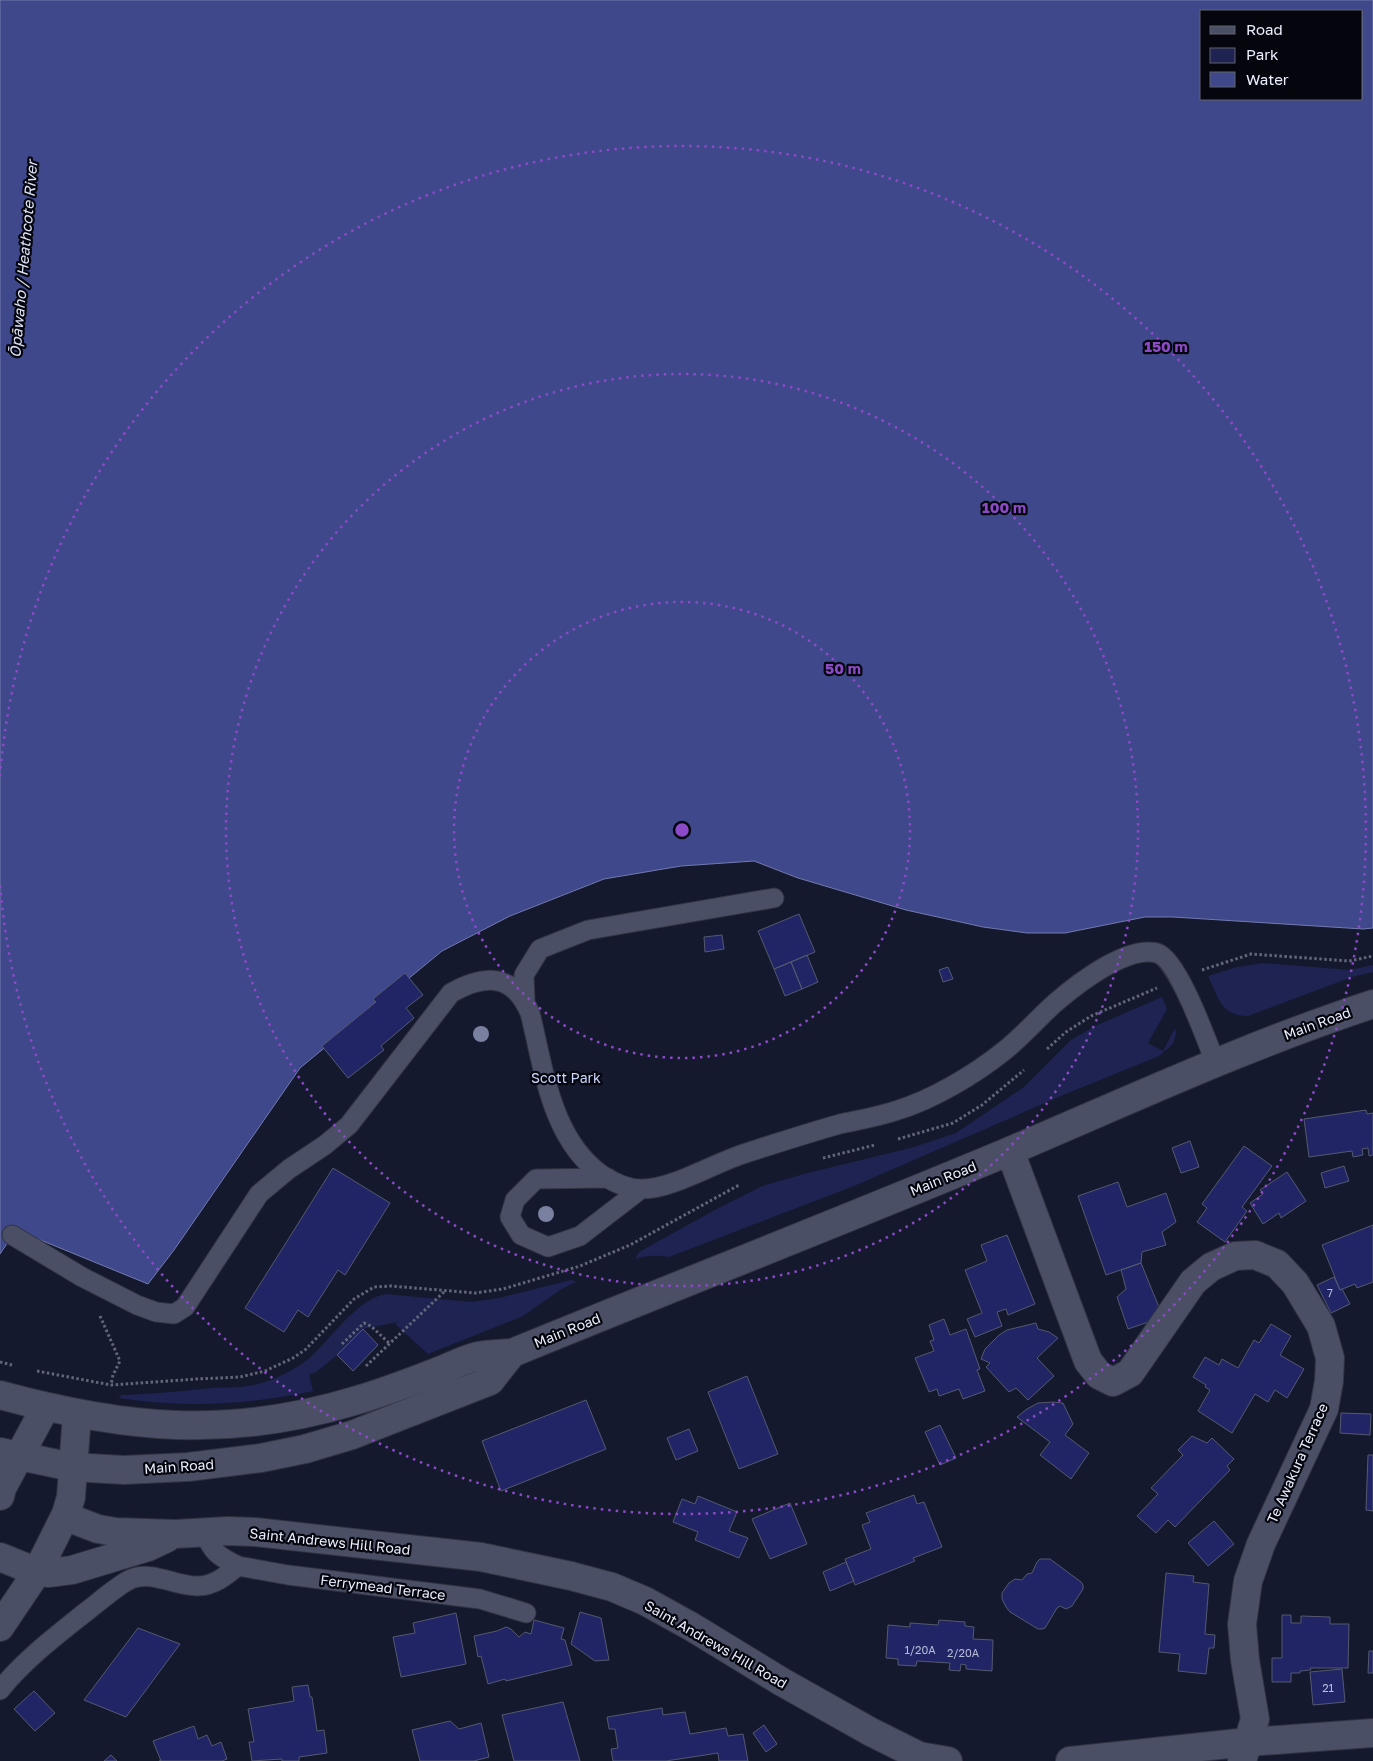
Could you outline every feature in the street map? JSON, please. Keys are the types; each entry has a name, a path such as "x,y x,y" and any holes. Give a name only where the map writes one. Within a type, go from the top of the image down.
{"street":[{"name":"Main Road","path":"0,1395 45,1408 77,1414 135,1423 194,1426 231,1425 275,1420 317,1412 356,1401 477,1356 512,1353 1010,1150 1215,1062 1322,1020 1373,1004"},
{"name":"Te Awakura Terrace","path":"1010,1150 1088,1362 1099,1375 1113,1382 1130,1373 1193,1282 1211,1267 1234,1256 1255,1255 1277,1264 1295,1283 1320,1326 1330,1358 1329,1381 1324,1409 1261,1544 1248,1581 1242,1624 1245,1660 1255,1719 1245,1752"},
{"name":"Main Road","path":"9,1455 72,1467 124,1470 188,1467 261,1458 305,1449 352,1435 490,1381 512,1353"},
{"path":"0,1496 9,1455 45,1408"},
{"path":"0,1627 37,1572 66,1514 71,1497 77,1414"},
{"name":"Saint Andrews Hill Road","path":"66,1514 77,1521 98,1529 116,1532 175,1534 255,1532 482,1557 612,1587 644,1601 692,1627 782,1682 871,1732 919,1756 948,1761"},
{"name":"Saint Andrews Hill Road","path":"0,1556 37,1572 49,1574 72,1570 148,1547 175,1534"},
{"path":"1070,1761 1245,1752 1373,1733"}],"lane":[{"path":"524,1000 524,975 540,949 588,930 774,898"},
{"path":"12,1235 82,1277 156,1312 174,1314 186,1308 259,1194 349,1125 451,993 466,984 489,980 509,984 524,1000 530,1013 550,1097 566,1136 589,1165 613,1182 641,1189 670,1184 726,1159 797,1136 896,1111 937,1093 970,1075 1005,1050 1056,1002 1092,975 1127,955 1148,951 1159,953 1167,958 1183,987 1215,1062"},
{"path":"608,1178 536,1179 515,1200 510,1217 521,1236 548,1247 580,1236 641,1189"},
{"name":"Ferrymead Terrace","path":"204,1532 211,1548 238,1566 288,1575 480,1599 526,1613"},
{"path":"0,1690 11,1676 59,1634 101,1600 131,1579 149,1576 199,1586 222,1579 238,1566"}],"path":[{"path":"34,1371 111,1385 113,1375 119,1366 120,1357 82,1277"},
{"path":"361,1370 446,1291"},
{"path":"342,1344 364,1323 371,1326 390,1344"},
{"path":"0,1362 17,1366"}],"green space":[{"path":"1263,963 1350,970 1373,965 1373,972 1352,977 1248,1016 1232,1013 1226,1009 1218,998 1208,976 1237,967"},
{"path":"1162,997 1167,1009 1148,1043 1163,1051 1175,1028 1176,1034 1173,1044 1159,1056 1068,1093 854,1186 669,1257 652,1256 635,1259 639,1252 762,1186 914,1147 956,1133 1024,1087 1071,1040 1095,1026"},
{"path":"571,1280 576,1282 563,1288 523,1316 428,1354 395,1324 398,1322 363,1329 337,1355 315,1373 309,1374 313,1391 289,1396 216,1404 167,1403 118,1398 122,1395 244,1387 271,1380 307,1360 353,1313 374,1298 385,1294 471,1302 499,1298"}],"water":[{"name":"Ōpāwaho / Heathcote River","path":"0,0 1373,0 1373,928 1145,917 1065,933 1027,933 983,927 906,910 798,878 754,861 681,866 604,879 510,916 442,951 300,1068 174,1250 148,1284 16,1230 0,1254"}],"building":[{"path":"799,914 815,952 774,969 758,931"},
{"path":"722,935 724,949 705,952 704,937"},
{"path":"807,955 818,982 802,989 791,962"},
{"path":"791,962 802,989 785,996 774,969"},
{"path":"948,967 953,979 943,982 939,970"},
{"path":"405,973 423,995 406,1008 414,1018 381,1046 384,1050 348,1078 322,1046 376,1002 373,999"},
{"path":"1366,1110 1367,1114 1373,1113 1373,1155 1369,1156 1368,1148 1362,1149 1363,1155 1353,1157 1352,1151 1309,1157 1304,1119"},
{"path":"1190,1141 1199,1167 1181,1173 1172,1148"},
{"path":"1244,1146 1272,1166 1242,1207 1247,1211 1225,1242 1197,1222 1207,1208 1202,1204"},
{"path":"1344,1166 1349,1181 1325,1188 1321,1173"},
{"path":"333,1168 390,1203 345,1275 338,1270 308,1317 298,1310 284,1332 245,1308"},
{"path":"1287,1172 1306,1201 1281,1218 1279,1213 1263,1224 1250,1203 1263,1194 1260,1190"},
{"path":"1118,1182 1127,1207 1166,1193 1176,1222 1162,1232 1166,1245 1142,1252 1141,1263 1106,1275 1078,1196"},
{"path":"1373,1225 1373,1282 1357,1288 1355,1284 1340,1290 1322,1245"},
{"path":"1007,1235 1035,1304 1008,1315 1006,1309 997,1312 1002,1326 975,1337 967,1319 982,1313 965,1270 987,1261 981,1245"},
{"path":"1141,1263 1163,1317 1128,1329 1117,1297 1126,1289 1121,1270"},
{"path":"1334,1277 1350,1304 1331,1313 1317,1285"},
{"path":"944,1319 950,1335 966,1329 980,1369 977,1370 985,1391 963,1399 959,1389 939,1396 937,1389 929,1392 915,1358 934,1351 930,1341 934,1340 929,1325"},
{"path":"1036,1323 1038,1329 1049,1332 1058,1338 1037,1358 1054,1376 1028,1400 1016,1388 1009,1392 986,1367 990,1363 981,1359 985,1349 999,1335 1007,1330"},
{"path":"1271,1324 1291,1336 1280,1355 1304,1369 1287,1398 1275,1390 1268,1402 1255,1394 1232,1433 1198,1411 1210,1390 1205,1387 1206,1385 1193,1377 1205,1357 1219,1365 1222,1359 1238,1368 1254,1340 1259,1343"},
{"path":"363,1329 378,1345 353,1371 337,1355"},
{"path":"747,1376 778,1454 739,1469 708,1392"},
{"path":"586,1400 606,1449 501,1491 482,1441"},
{"path":"1038,1403 1063,1403 1073,1424 1065,1435 1089,1453 1071,1479 1040,1455 1050,1442 1017,1417"},
{"path":"1341,1413 1371,1414 1370,1435 1340,1433"},
{"path":"940,1425 956,1458 940,1465 925,1432"},
{"path":"689,1429 698,1451 676,1460 667,1438"},
{"path":"1192,1436 1207,1443 1212,1438 1234,1459 1227,1466 1230,1470 1175,1527 1168,1520 1156,1533 1137,1516 1158,1494 1151,1488 1183,1455 1178,1450"},
{"path":"1368,1455 1373,1455 1373,1511 1366,1510"},
{"path":"914,1495 917,1504 924,1502 942,1547 913,1558 915,1561 855,1585 845,1559 871,1549 862,1525 870,1522 866,1513"},
{"path":"698,1496 737,1512 729,1531 748,1538 739,1558 695,1540 698,1532 673,1522 682,1499 695,1504"},
{"path":"790,1503 807,1544 770,1559 752,1519"},
{"path":"1214,1521 1234,1544 1208,1566 1188,1543"},
{"path":"1040,1559 1050,1559 1081,1582 1083,1589 1072,1606 1066,1609 1060,1606 1057,1608 1045,1628 1038,1629 1010,1612 1002,1599 1002,1593 1009,1583 1015,1579 1022,1580 1027,1574 1032,1573"},
{"path":"846,1562 854,1581 830,1591 823,1572"},
{"path":"1166,1573 1194,1576 1193,1582 1209,1584 1205,1634 1215,1635 1214,1648 1209,1648 1206,1674 1178,1671 1180,1654 1159,1652"},
{"path":"580,1612 601,1618 609,1660 595,1661 571,1644"},
{"path":"456,1613 466,1664 401,1677 393,1637 415,1633 413,1623"},
{"path":"1282,1615 1291,1615 1291,1623 1301,1623 1301,1616 1330,1617 1330,1624 1349,1624 1348,1668 1310,1668 1311,1670 1300,1671 1300,1673 1291,1673 1291,1682 1272,1682 1272,1658 1282,1658"},
{"path":"534,1620 564,1628 561,1639 565,1640 572,1665 488,1684 481,1656 478,1657 474,1636 506,1627 519,1637 525,1632 531,1634"},
{"path":"939,1620 965,1622 965,1626 974,1627 973,1639 993,1640 992,1671 966,1669 966,1665 961,1664 960,1671 949,1670 950,1663 917,1661 916,1666 898,1665 898,1659 886,1658 888,1625 910,1627 910,1623 938,1625"},
{"path":"138,1628 180,1644 126,1717 84,1700"},
{"path":"1369,1651 1373,1651 1373,1673 1368,1673"},
{"path":"1342,1669 1345,1702 1313,1705 1310,1672"},
{"path":"308,1685 310,1697 312,1697 317,1731 324,1730 327,1753 299,1757 299,1761 282,1761 282,1759 252,1761 249,1742 254,1742 248,1709 294,1701 292,1687"},
{"path":"34,1691 55,1713 35,1731 14,1709"},
{"path":"563,1702 580,1761 514,1761 502,1715"},
{"path":"662,1708 663,1715 685,1712 690,1734 726,1728 728,1736 743,1734 748,1761 719,1761 718,1753 666,1761 613,1761 611,1749 618,1748 615,1729 609,1729 607,1717"},
{"path":"450,1721 459,1729 481,1723 489,1757 474,1761 420,1761 412,1730"},
{"path":"764,1725 777,1744 766,1752 753,1733"},
{"path":"194,1726 198,1739 207,1735 212,1746 221,1742 227,1759 222,1761 161,1761 153,1741"},
{"path":"111,1755 117,1761 104,1761"}],"park label":[{"name":"Scott Park","path":"566,1077"}]}
